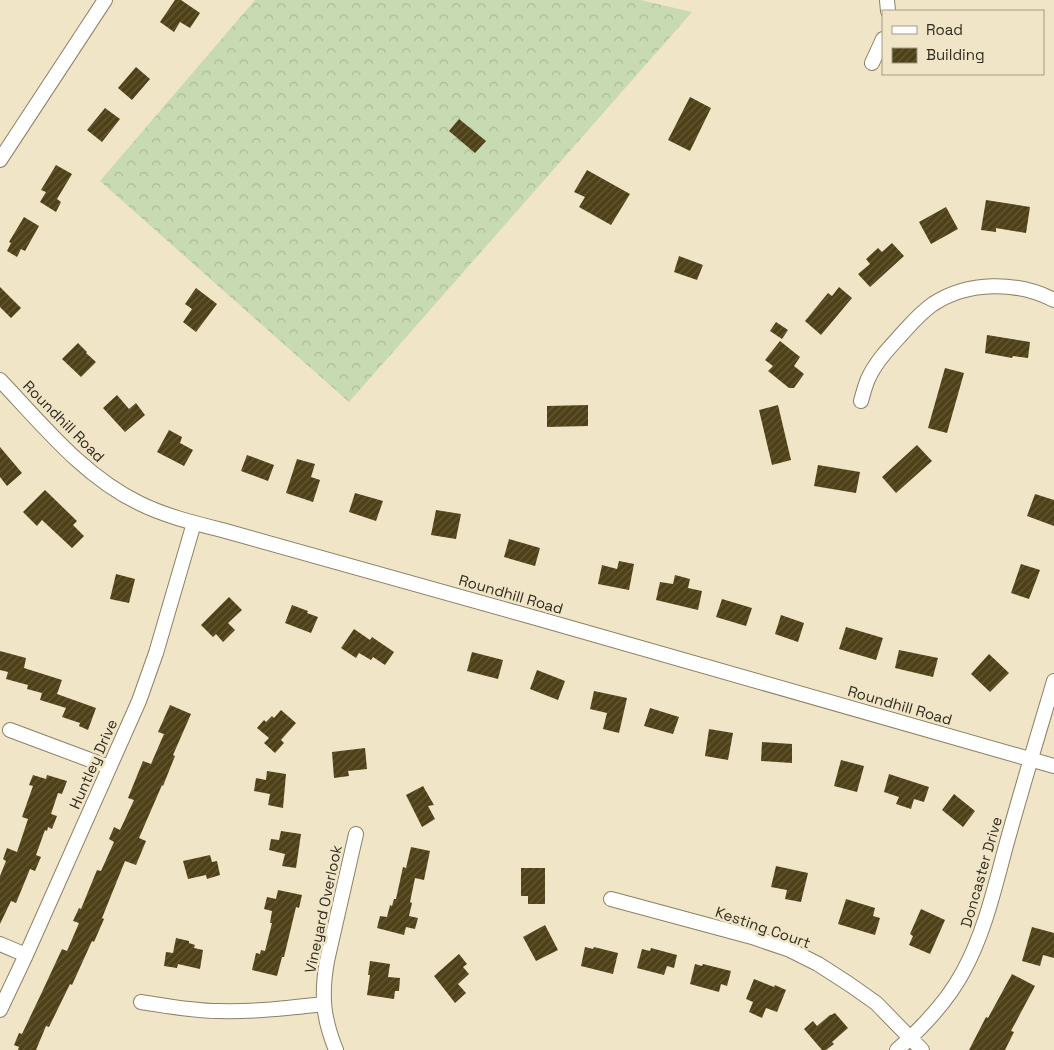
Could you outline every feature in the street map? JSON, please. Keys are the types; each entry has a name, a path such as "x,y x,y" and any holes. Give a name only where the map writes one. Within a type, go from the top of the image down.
{"street":[{"path":"0,160 104,0"},
{"path":"872,63 882,41"},
{"path":"860,401 868,379 877,363 887,351 915,320 932,305 952,293 1001,285 1028,290 1054,300"},
{"name":"Roundhill Road","path":"0,380 63,446 89,470 114,489 138,503 163,513 1054,766"},
{"name":"Huntley Drive","path":"0,1010 139,700 156,653 194,523"},
{"name":"Doncaster Drive","path":"897,1050 911,1038 942,1004 963,972 976,944 990,906 1030,759 1054,681"},
{"path":"10,730 110,767"},
{"name":"Vineyard Overlook","path":"336,1050 329,1031 324,1004 324,982 327,961 356,834"},
{"name":"Kesting Court","path":"611,898 752,937 790,950 818,964 876,1003 922,1050"},
{"path":"0,944 26,955"},
{"path":"141,1002 217,1012 259,1011 324,1004"}],"green space":[{"path":"255,0 640,0 692,12 349,402 100,181"}],"building":[{"path":"175,0 181,0 200,13 190,28 180,22 174,32 160,22"},
{"path":"136,67 150,79 132,100 118,88"},
{"path":"690,97 711,108 690,151 668,140"},
{"path":"105,108 120,119 102,142 87,130"},
{"path":"459,119 486,141 475,153 449,131"},
{"path":"56,165 72,174 57,199 61,202 56,212 40,202 46,192 41,190"},
{"path":"587,170 630,194 611,225 579,207 585,197 574,192"},
{"path":"986,200 1030,207 1026,233 996,228 996,232 981,230"},
{"path":"946,207 958,229 931,244 919,222"},
{"path":"24,217 39,226 25,251 21,249 17,257 7,251 11,243 9,242"},
{"path":"892,243 904,256 870,287 858,274 870,264 866,259 878,248 882,252"},
{"path":"679,256 703,265 697,280 674,272"},
{"path":"0,287 21,308 11,318 0,307"},
{"path":"839,287 852,298 821,335 805,321 828,293 832,296"},
{"path":"196,288 217,304 196,332 183,322 192,309 185,304"},
{"path":"776,322 788,330 782,339 770,331"},
{"path":"987,335 1030,342 1028,358 1013,356 1012,358 985,353"},
{"path":"780,341 800,357 794,366 804,374 794,388 789,388 768,371 773,366 765,360"},
{"path":"78,343 96,362 81,377 62,359"},
{"path":"945,368 964,373 947,433 928,428"},
{"path":"117,395 129,409 136,403 145,415 125,432 103,408"},
{"path":"588,405 588,426 547,427 547,406"},
{"path":"778,405 791,460 772,465 759,410"},
{"path":"169,430 182,437 180,443 193,450 184,466 157,452"},
{"path":"917,445 932,461 896,493 882,477"},
{"path":"0,447 22,473 7,486 0,477"},
{"path":"247,455 274,465 268,481 241,471"},
{"path":"297,459 315,464 311,477 320,480 313,502 286,493"},
{"path":"818,465 860,472 856,493 814,486"},
{"path":"45,490 77,521 73,525 84,536 72,548 42,520 37,526 23,512"},
{"path":"355,493 383,501 376,521 349,512"},
{"path":"1035,494 1054,500 1054,526 1027,516"},
{"path":"436,510 461,514 456,539 431,535"},
{"path":"509,539 540,548 535,566 504,557"},
{"path":"619,561 634,564 629,590 598,584 602,565 617,569"},
{"path":"1021,564 1040,570 1029,599 1011,593"},
{"path":"116,574 135,579 129,603 110,599"},
{"path":"675,575 690,579 688,588 702,591 698,610 656,600 660,582 673,584"},
{"path":"229,597 242,610 228,623 235,630 223,642 216,634 213,637 201,625"},
{"path":"722,599 752,608 746,626 716,617"},
{"path":"292,605 318,617 311,633 285,623"},
{"path":"781,615 804,623 798,642 775,634"},
{"path":"846,627 883,638 876,660 839,649"},
{"path":"354,629 370,640 372,637 394,652 385,665 373,657 371,660 359,653 356,658 341,648"},
{"path":"899,650 938,658 933,677 895,668"},
{"path":"0,651 26,658 24,668 62,680 57,694 96,708 88,730 79,726 80,723 62,717 66,708 40,700 42,693 27,689 28,685 6,679 8,672 0,670"},
{"path":"472,652 503,660 498,679 467,671"},
{"path":"989,654 1009,673 990,692 971,674"},
{"path":"537,670 565,681 558,700 530,689"},
{"path":"594,691 627,698 619,733 603,729 607,713 590,709"},
{"path":"170,705 191,714 173,755 175,756 163,786 139,838 146,841 136,865 125,861 94,942 92,941 72,985 70,984 49,1027 46,1026 36,1050 18,1050 19,1047 14,1045 19,1033 22,1034 62,949 67,951 79,923 73,921 79,908 81,909 97,870 101,871 114,842 109,839 114,827 120,830 134,800 128,798 143,761 151,764 164,734 158,732"},
{"path":"650,708 679,717 673,734 644,726"},
{"path":"281,710 296,723 281,740 284,743 275,753 264,743 269,738 257,728 264,720 266,722 272,716 274,718"},
{"path":"709,729 733,733 728,760 705,756"},
{"path":"762,742 792,744 792,763 761,761"},
{"path":"365,748 367,769 348,771 349,776 334,778 332,752"},
{"path":"841,760 864,766 857,792 834,786"},
{"path":"267,771 286,774 283,808 268,805 270,794 254,791 256,778 266,780"},
{"path":"889,774 929,787 924,802 914,799 911,809 896,804 899,797 884,792"},
{"path":"33,775 46,779 47,775 67,781 62,794 58,793 51,814 57,816 52,829 48,827 47,831 45,830 36,855 41,857 35,871 30,869 16,903 11,901 0,924 0,876 6,861 3,859 7,848 17,852 28,819 22,817 33,786 29,785"},
{"path":"423,786 434,805 428,806 435,819 422,827 406,795"},
{"path":"954,794 975,811 963,827 942,810"},
{"path":"281,831 301,834 296,868 282,866 285,854 269,850 271,839 279,840"},
{"path":"411,847 430,851 424,880 415,878 410,902 412,903 409,916 418,918 415,929 406,927 404,935 377,928 380,916 387,917 390,905 392,906 394,899 396,899 403,867 406,868"},
{"path":"210,855 212,862 217,861 220,875 207,879 206,875 188,879 183,861"},
{"path":"776,866 808,873 801,902 785,899 787,890 771,887"},
{"path":"521,868 545,868 545,904 528,904 528,896 521,896"},
{"path":"278,890 302,895 299,908 296,907 284,957 282,957 277,976 252,970 256,953 260,954 261,950 265,951 272,923 270,923 272,911 264,909 267,897 276,899"},
{"path":"846,899 875,908 873,916 880,918 875,935 838,924"},
{"path":"921,909 945,920 930,954 909,945 913,936 910,934"},
{"path":"545,925 558,950 536,961 523,937"},
{"path":"1032,927 1054,933 1054,958 1043,955 1040,966 1022,961"},
{"path":"176,938 189,941 189,943 195,945 194,948 203,950 200,969 178,964 177,968 164,966 166,952 173,953"},
{"path":"585,947 593,949 594,947 618,953 613,974 581,966"},
{"path":"651,948 677,955 674,968 667,966 664,975 637,968 642,949 650,951"},
{"path":"459,954 467,964 463,967 469,974 458,984 466,993 455,1003 434,976"},
{"path":"370,961 390,964 388,977 400,978 399,991 395,991 394,999 367,995"},
{"path":"695,964 702,966 703,964 731,971 727,986 721,984 719,992 690,984"},
{"path":"1012,974 1035,986 1011,1031 1014,1032 1005,1050 969,1050 986,1017 988,1018"},
{"path":"754,979 786,990 777,1012 766,1008 762,1018 749,1012 753,1002 746,999"},
{"path":"835,1013 848,1028 832,1042 834,1044 826,1050 822,1050 804,1029 813,1021 817,1026"}]}
